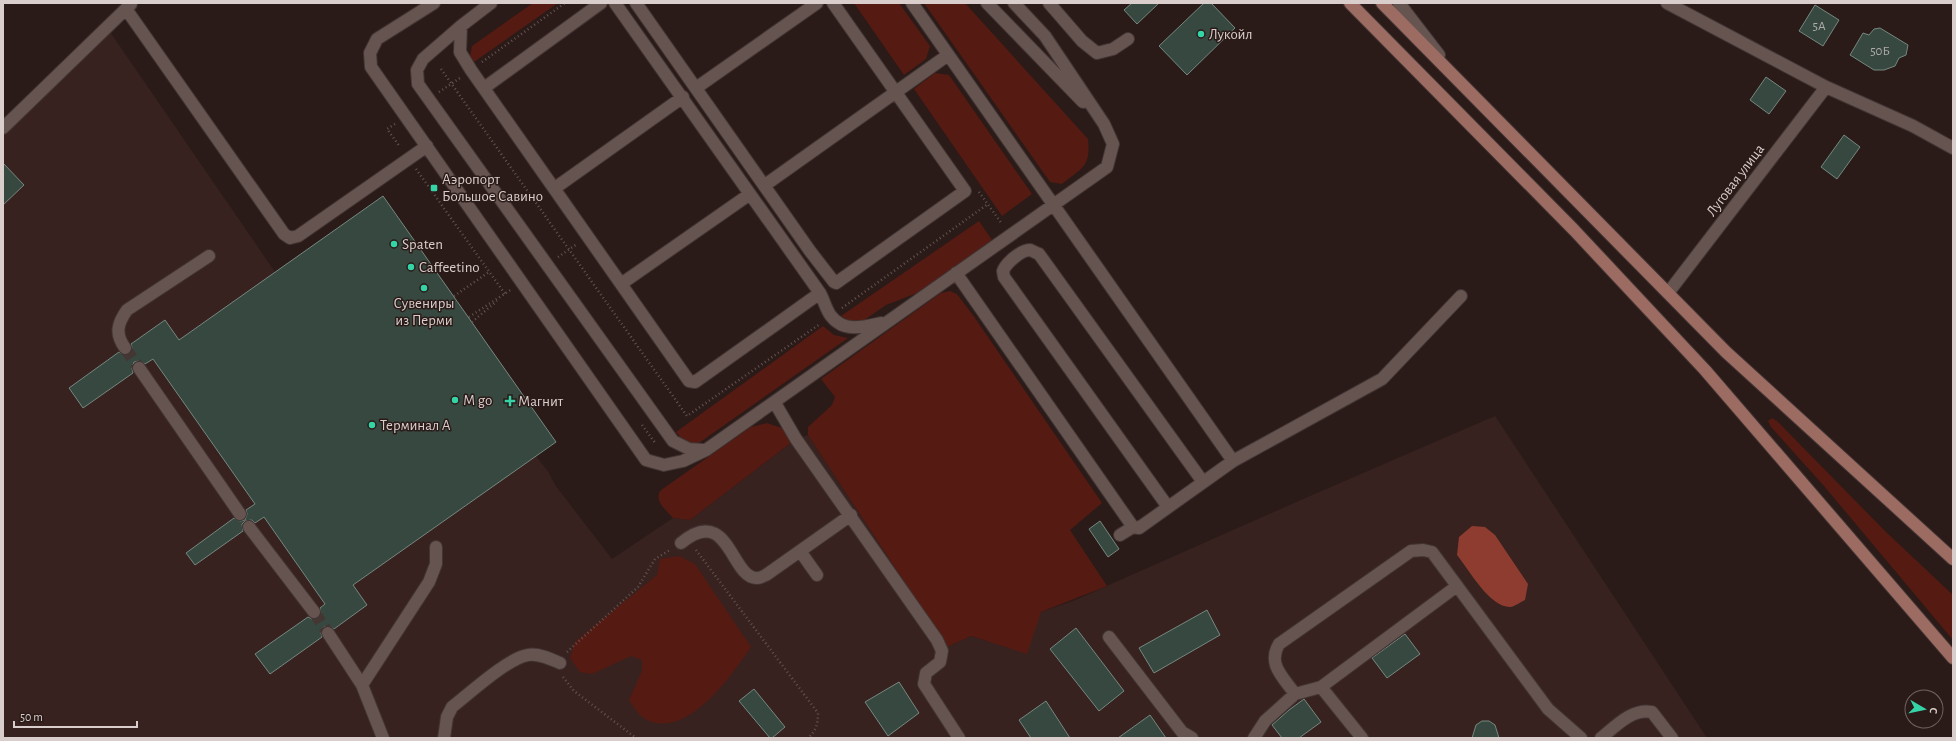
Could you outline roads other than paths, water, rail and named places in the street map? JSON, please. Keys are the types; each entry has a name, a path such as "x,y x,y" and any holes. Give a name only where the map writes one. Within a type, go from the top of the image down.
{"main road":[{"path":"1350,3 1574,230 1705,370 1953,658"},
{"path":"1382,3 1726,352 1953,558"}],"street":[{"path":"434,3 377,39 370,53 371,67 646,460 664,465 683,461 706,450 1107,167 1113,144 1104,124 1045,36 1014,3"},
{"path":"491,3 461,26 423,59 417,70 418,84 673,441 689,449 706,450"},
{"path":"484,88 601,3"},
{"path":"615,3 683,97 820,293 831,316 841,325 856,329 886,322"},
{"path":"636,3 810,251 836,283 963,194 965,191 833,3"},
{"path":"696,88 817,3"},
{"path":"912,3 1233,461"},
{"path":"987,3 1104,124"},
{"path":"1049,3 1082,41 1097,53 1113,49 1128,39"},
{"path":"1399,3 1459,81"},
{"path":"1667,3 1826,87 1913,126 1953,148"},
{"path":"3,128 129,6 284,234 290,238 298,236 427,146"},
{"path":"461,26 460,52 689,381 692,382 820,293"},
{"path":"764,185 948,54"},
{"name":"Луговая улица","path":"1668,293 1826,87"},
{"path":"555,188 683,97"},
{"path":"621,284 750,194"},
{"path":"1168,507 1004,277 1003,271 1006,265 1025,251 1032,250 1039,254 1203,482"},
{"path":"125,348 119,340 119,321 127,310 209,256"},
{"path":"956,273 1133,527"},
{"path":"1120,535 1133,527 1139,528 1233,461 1382,379 1461,296"},
{"path":"139,368 240,514"},
{"path":"774,403 796,438 937,640 942,651 940,662 926,673 924,684 959,738"},
{"path":"681,543 692,534 704,531 714,534 724,542 749,576 757,578 766,575 851,515"},
{"path":"249,527 314,612"},
{"path":"362,685 429,582 436,564 436,547"},
{"path":"1295,694 1274,663 1274,652 1279,644 1411,551 1423,550 1432,552 1548,709 1577,737"},
{"path":"800,551 817,575"},
{"path":"1254,738 1265,721 1295,694 1321,687 1457,586"},
{"path":"328,633 362,685 383,738"},
{"path":"1109,637 1182,732 1192,738"},
{"path":"444,738 446,716 452,707 515,659 529,655 542,656 560,663"},
{"path":"1321,687 1362,738"},
{"path":"1601,738 1634,712 1644,710 1652,712 1672,738"}],"tunnel":[{"path":"125,348 139,368"},
{"path":"314,612 328,633"}],"place":[{"name":"Лукойл","path":"1201,34"},
{"name":"Аэропорт Большое Савино","path":"434,188"},
{"name":"Spaten","path":"394,244"},
{"name":"Caffeetino","path":"411,267"},
{"name":"Сувениры из Перми","path":"424,288"},
{"name":"М go","path":"455,400"},
{"name":"Магнит","path":"510,401"},
{"name":"Терминал А","path":"372,425"}]}
